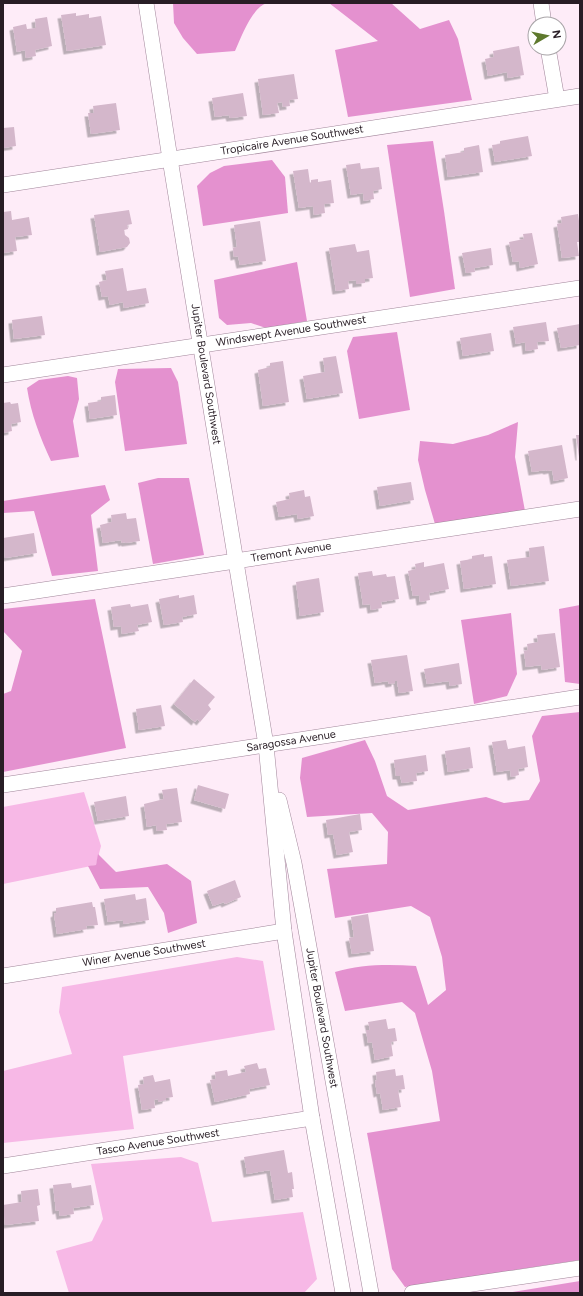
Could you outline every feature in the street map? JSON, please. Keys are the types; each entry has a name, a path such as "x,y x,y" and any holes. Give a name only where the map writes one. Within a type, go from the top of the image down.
{"street":[{"name":"Jupiter Boulevard Southwest","path":"146,3 170,159 266,745 294,863 371,1293"},
{"path":"541,3 543,16"},
{"path":"549,56 557,100"},
{"name":"Tropicaire Avenue Southwest","path":"3,185 580,96"},
{"name":"Windswept Avenue Southwest","path":"3,375 580,288"},
{"name":"Tremont Avenue","path":"3,596 580,509"},
{"name":"Saragossa Avenue","path":"3,785 580,697"},
{"name":"Jupiter Boulevard Southwest","path":"266,745 284,931 312,1118 343,1293"},
{"name":"Winer Avenue Southwest","path":"3,976 284,931"},
{"name":"Tasco Avenue Southwest","path":"3,1166 312,1118"},
{"path":"412,1293 580,1268"}],"shaded area":[{"path":"173,3 267,3 257,10 252,17 235,51 197,54 183,38 174,23"},
{"path":"329,3 391,3 420,29 449,20 458,39 472,100 348,117 335,50 378,41"},
{"path":"433,141 455,289 410,297 387,145"},
{"path":"272,160 285,177 288,213 203,226 197,186 210,173 224,166"},
{"path":"297,262 307,321 266,328 251,323 227,325 219,318 214,280"},
{"path":"397,332 410,410 359,419 347,351 353,337"},
{"path":"171,368 178,382 187,444 125,451 115,382 118,369"},
{"path":"68,376 77,378 79,399 73,421 79,457 51,461 36,425 27,388 39,380"},
{"path":"518,422 515,457 525,511 435,524 418,460 420,441 453,444 488,435"},
{"path":"158,478 189,478 204,555 153,564 138,483"},
{"path":"105,485 110,500 91,515 98,571 52,576 34,511 3,513 3,501"},
{"path":"95,599 126,748 3,772 3,694 11,691 22,651 3,631 3,609"},
{"path":"580,605 580,684 565,682 559,609"},
{"path":"511,613 517,674 507,696 474,704 461,620"},
{"path":"580,712 580,1260 405,1287 392,1269 367,1133 440,1121 432,1071 415,1013 402,1002 345,1011 335,972 355,967 375,965 416,966 428,1005 446,990 442,957 430,917 411,906 335,918 327,869 387,864 388,832 372,813 307,817 300,778 302,758 365,740 375,761 387,796 408,810 486,797 504,803 529,800 540,781 532,736 542,716"},
{"path":"84,792 101,846 96,865 3,884 3,807"},
{"path":"98,854 116,872 167,864 191,881 197,923 168,933 164,913 148,887 100,889 88,866 96,865"},
{"path":"237,957 263,961 275,1030 123,1056 134,1129 3,1143 3,1071 72,1054 59,1012 62,987"},
{"path":"181,1157 198,1163 212,1222 303,1212 317,1279 304,1293 69,1293 56,1251 92,1241 103,1219 91,1164"},
{"path":"580,1281 580,1293 507,1293"}],"building":[{"path":"76,13 76,16 89,14 89,18 101,16 106,45 67,51 61,15"},
{"path":"47,17 52,46 35,50 36,56 26,58 25,50 17,52 13,27 26,24 27,29 36,28 35,19"},
{"path":"519,46 524,75 508,78 507,72 488,76 485,59 494,57 493,51"},
{"path":"294,74 298,99 289,100 290,106 283,107 282,102 277,103 279,113 263,115 258,79"},
{"path":"243,93 247,116 230,118 229,115 215,117 212,98"},
{"path":"116,103 120,130 91,134 88,113 94,113 93,106"},
{"path":"14,127 16,146 3,148 3,128"},
{"path":"528,136 532,156 495,162 492,145 500,144 500,141"},
{"path":"479,145 483,172 448,177 445,155 464,152 464,148"},
{"path":"360,163 361,169 379,167 382,189 373,191 374,199 364,201 363,193 351,195 346,165"},
{"path":"308,169 310,183 311,180 318,179 318,182 331,180 334,203 324,204 325,213 314,215 313,206 299,208 293,171"},
{"path":"129,210 132,224 127,225 128,229 124,230 130,243 127,247 100,252 94,215"},
{"path":"11,211 12,220 29,217 32,235 15,237 17,251 3,253 3,212"},
{"path":"578,214 579,221 580,220 580,242 577,242 579,256 562,258 557,224 562,223 561,217"},
{"path":"260,221 266,261 240,265 238,256 234,257 233,248 237,247 234,225"},
{"path":"532,233 538,264 520,268 519,261 513,262 509,242 524,239 523,234"},
{"path":"355,244 357,252 369,250 373,278 365,279 365,283 356,284 356,280 348,281 349,289 336,291 329,248"},
{"path":"491,248 493,265 474,268 475,272 466,273 462,253"},
{"path":"123,268 127,291 146,288 149,303 124,308 123,302 110,305 108,296 102,297 99,282 107,280 105,271"},
{"path":"42,316 45,335 14,339 12,320"},
{"path":"546,322 549,341 537,342 538,349 526,351 525,342 516,344 513,327"},
{"path":"580,324 580,345 561,348 557,328"},
{"path":"491,333 494,351 463,356 460,338"},
{"path":"336,356 343,393 307,399 303,376 325,372 323,358"},
{"path":"283,361 289,402 263,406 258,370 270,367 270,363"},
{"path":"115,395 117,415 90,419 88,403 101,401 101,397"},
{"path":"10,402 11,404 18,403 21,422 11,424 12,431 3,433 3,403"},
{"path":"576,435 580,435 580,457 579,457"},
{"path":"562,445 568,478 554,481 552,470 532,472 528,451"},
{"path":"411,482 414,500 380,506 377,487"},
{"path":"304,490 305,497 310,496 314,516 298,519 297,514 279,517 276,502 290,499 289,493"},
{"path":"126,513 127,519 136,518 140,541 122,543 121,540 103,543 100,525 112,522 111,515"},
{"path":"34,533 37,553 5,558 3,538"},
{"path":"544,546 549,581 511,586 507,560 530,557 529,548"},
{"path":"484,554 484,557 492,556 496,584 464,589 460,561 472,559 472,556"},
{"path":"424,562 424,567 444,563 449,589 429,593 430,600 420,602 419,595 413,596 408,571 416,569 415,564"},
{"path":"372,571 373,576 386,574 387,577 395,576 399,599 381,602 382,608 371,610 370,604 363,605 358,573"},
{"path":"319,578 324,612 300,616 296,582"},
{"path":"179,595 179,598 194,595 197,614 182,617 183,622 164,625 159,599"},
{"path":"130,604 131,607 148,604 152,622 137,625 139,631 122,634 121,626 114,627 111,607"},
{"path":"555,633 560,667 542,670 541,665 526,667 524,651 528,650 527,644 538,642 537,635"},
{"path":"407,655 413,691 399,693 397,681 389,684 388,681 375,683 371,660"},
{"path":"459,663 462,684 450,686 449,681 427,684 424,669"},
{"path":"194,679 215,697 208,705 211,709 200,722 197,719 195,722 174,704"},
{"path":"161,705 165,726 139,730 136,709"},
{"path":"506,740 508,749 525,746 528,767 518,769 519,775 511,777 510,770 497,772 492,742"},
{"path":"470,747 473,768 448,772 445,751"},
{"path":"426,755 428,771 416,773 417,781 402,783 400,776 396,776 394,760"},
{"path":"198,785 229,794 225,809 194,800"},
{"path":"177,788 182,822 166,824 167,830 157,831 156,825 147,827 144,804 164,799 162,790"},
{"path":"126,796 129,816 98,821 94,802"},
{"path":"360,814 362,830 349,832 353,852 337,855 333,834 328,835 326,820"},
{"path":"235,880 241,897 225,904 224,902 213,906 207,891"},
{"path":"135,894 136,900 146,898 149,920 123,924 123,920 108,922 104,899"},
{"path":"92,902 93,907 95,907 98,925 86,926 87,929 57,934 54,914 56,913 56,908"},
{"path":"368,914 374,951 352,954 349,938 354,937 351,917"},
{"path":"386,1019 388,1029 395,1028 397,1041 391,1042 393,1056 375,1060 372,1042 368,1043 366,1030 370,1030 368,1022"},
{"path":"257,1063 259,1069 266,1068 270,1085 249,1089 250,1094 215,1102 210,1080 216,1079 215,1072 227,1070 228,1076 246,1072 244,1066"},
{"path":"395,1069 396,1076 403,1075 405,1089 398,1090 401,1107 383,1110 380,1093 377,1094 375,1081 377,1080 376,1072"},
{"path":"153,1075 155,1082 170,1079 173,1097 166,1098 166,1100 158,1102 158,1099 154,1100 155,1108 142,1110 138,1085 144,1084 143,1077"},
{"path":"284,1150 288,1173 292,1172 294,1189 292,1189 293,1197 275,1200 270,1170 247,1174 244,1157"},
{"path":"71,1183 72,1188 91,1185 94,1205 73,1208 74,1214 60,1216 59,1210 56,1211 53,1185"},
{"path":"38,1189 40,1205 37,1206 39,1221 5,1225 3,1205 22,1202 21,1191"}]}
